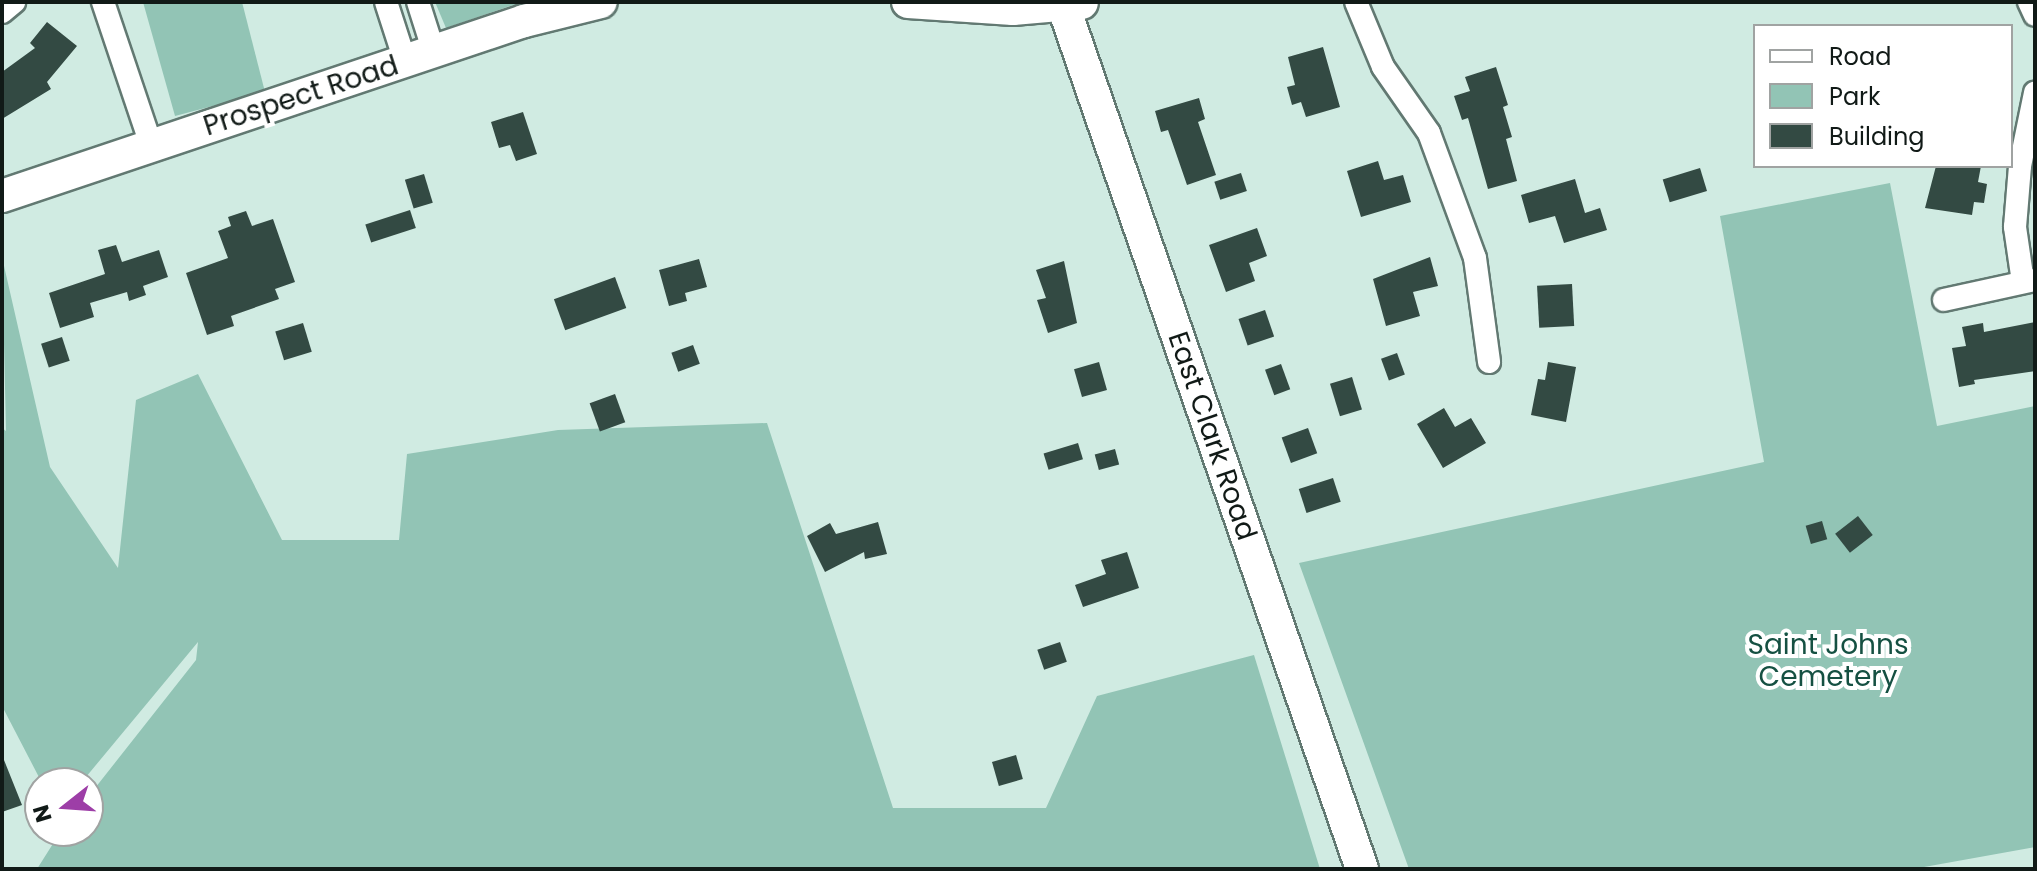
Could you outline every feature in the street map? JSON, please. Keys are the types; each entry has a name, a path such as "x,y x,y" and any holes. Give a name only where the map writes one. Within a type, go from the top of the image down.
{"main road":[{"name":"Prospect Road","path":"2,196 419,57 601,2"},
{"path":"908,2 1013,9 1071,3"},
{"name":"East Clark Road","path":"1071,3 1362,869"}],"street":[{"path":"2,12 14,2"},
{"path":"103,2 151,145"},
{"path":"386,2 419,57"},
{"path":"418,2 419,57"},
{"path":"1356,2 1383,67 1429,133 1475,258 1489,362"},
{"path":"2029,2 2035,15"},
{"path":"1944,300 2029,281 2015,227 2020,166 2035,93"}],"green space":[{"path":"143,2 242,2 265,92 175,116"},
{"path":"435,2 522,2 446,28"},
{"name":"Saint Johns Cemetery","path":"1890,183 1937,426 2035,406 2035,847 1913,869 1409,869 1299,563 1764,462 1720,216"},
{"path":"2,257 50,467 118,568 136,400 198,374 282,540 399,540 407,454 558,430 767,423 893,808 1046,808 1097,696 1254,655 1320,869 37,869 51,847 104,847 104,777 196,660 198,642 94,767 34,767 2,706 2,428 6,431"}],"building":[{"path":"47,22 77,46 47,82 51,89 2,119 2,72 35,48 30,43"},
{"path":"1323,47 1340,107 1306,117 1301,102 1292,105 1287,87 1295,85 1288,57"},
{"path":"1496,67 1508,105 1503,107 1512,137 1506,139 1517,181 1488,189 1468,118 1462,120 1454,96 1470,91 1465,77"},
{"path":"1199,98 1205,119 1198,122 1216,175 1187,185 1168,130 1161,132 1155,111"},
{"path":"523,112 537,154 516,161 510,145 499,148 491,122"},
{"path":"1378,161 1384,180 1403,175 1411,202 1361,217 1347,171"},
{"path":"1700,168 1707,191 1670,202 1663,179"},
{"path":"1935,168 1981,168 1978,182 1987,184 1984,203 1974,202 1972,215 1925,208"},
{"path":"1241,173 1247,191 1220,200 1214,182"},
{"path":"424,174 433,203 414,209 405,180"},
{"path":"1575,179 1585,213 1600,208 1607,230 1564,243 1555,216 1529,223 1521,195"},
{"path":"410,210 416,228 371,243 365,225"},
{"path":"246,211 252,226 273,219 295,282 275,289 279,299 231,316 234,326 207,335 186,273 228,258 218,231 231,226 228,217"},
{"path":"1257,228 1267,256 1249,263 1255,281 1226,292 1209,245"},
{"path":"116,245 122,262 159,250 168,277 143,286 146,295 129,301 127,292 90,303 94,317 60,328 49,293 105,274 98,250"},
{"path":"1430,257 1438,286 1413,292 1420,316 1386,326 1373,279"},
{"path":"699,259 707,287 685,293 687,301 669,306 659,270"},
{"path":"1064,261 1077,323 1048,333 1037,300 1046,298 1036,270"},
{"path":"615,277 626,308 565,330 554,299"},
{"path":"1572,284 1574,326 1539,328 1537,286"},
{"path":"1265,310 1274,336 1248,346 1239,319"},
{"path":"2035,322 2035,371 1974,380 1975,384 1959,387 1952,348 1966,346 1962,327 1983,323 1984,332"},
{"path":"303,323 312,352 284,360 275,331"},
{"path":"62,337 70,361 49,368 41,344"},
{"path":"693,345 700,364 678,372 671,353"},
{"path":"1397,353 1405,375 1389,380 1381,359"},
{"path":"1099,362 1107,390 1082,397 1074,369"},
{"path":"1548,362 1576,367 1566,422 1531,415 1538,379 1545,380"},
{"path":"1281,364 1290,389 1274,395 1265,370"},
{"path":"1352,377 1362,410 1340,416 1330,384"},
{"path":"615,394 625,422 600,431 590,403"},
{"path":"1444,408 1455,427 1471,418 1486,443 1443,468 1417,424"},
{"path":"1308,428 1317,453 1291,463 1282,438"},
{"path":"1078,443 1083,459 1049,470 1044,454"},
{"path":"1115,449 1119,464 1099,470 1095,454"},
{"path":"1333,478 1341,502 1306,513 1299,489"},
{"path":"1858,516 1873,535 1850,553 1835,534"},
{"path":"1822,521 1827,539 1811,544 1806,526"},
{"path":"878,522 887,554 865,559 864,552 825,572 807,536 830,523 836,534"},
{"path":"1127,552 1139,588 1083,607 1075,585 1106,574 1101,560"},
{"path":"1060,642 1067,662 1044,670 1037,650"},
{"path":"2,755 22,805 2,812"},
{"path":"1016,755 1023,779 999,786 992,762"}]}
